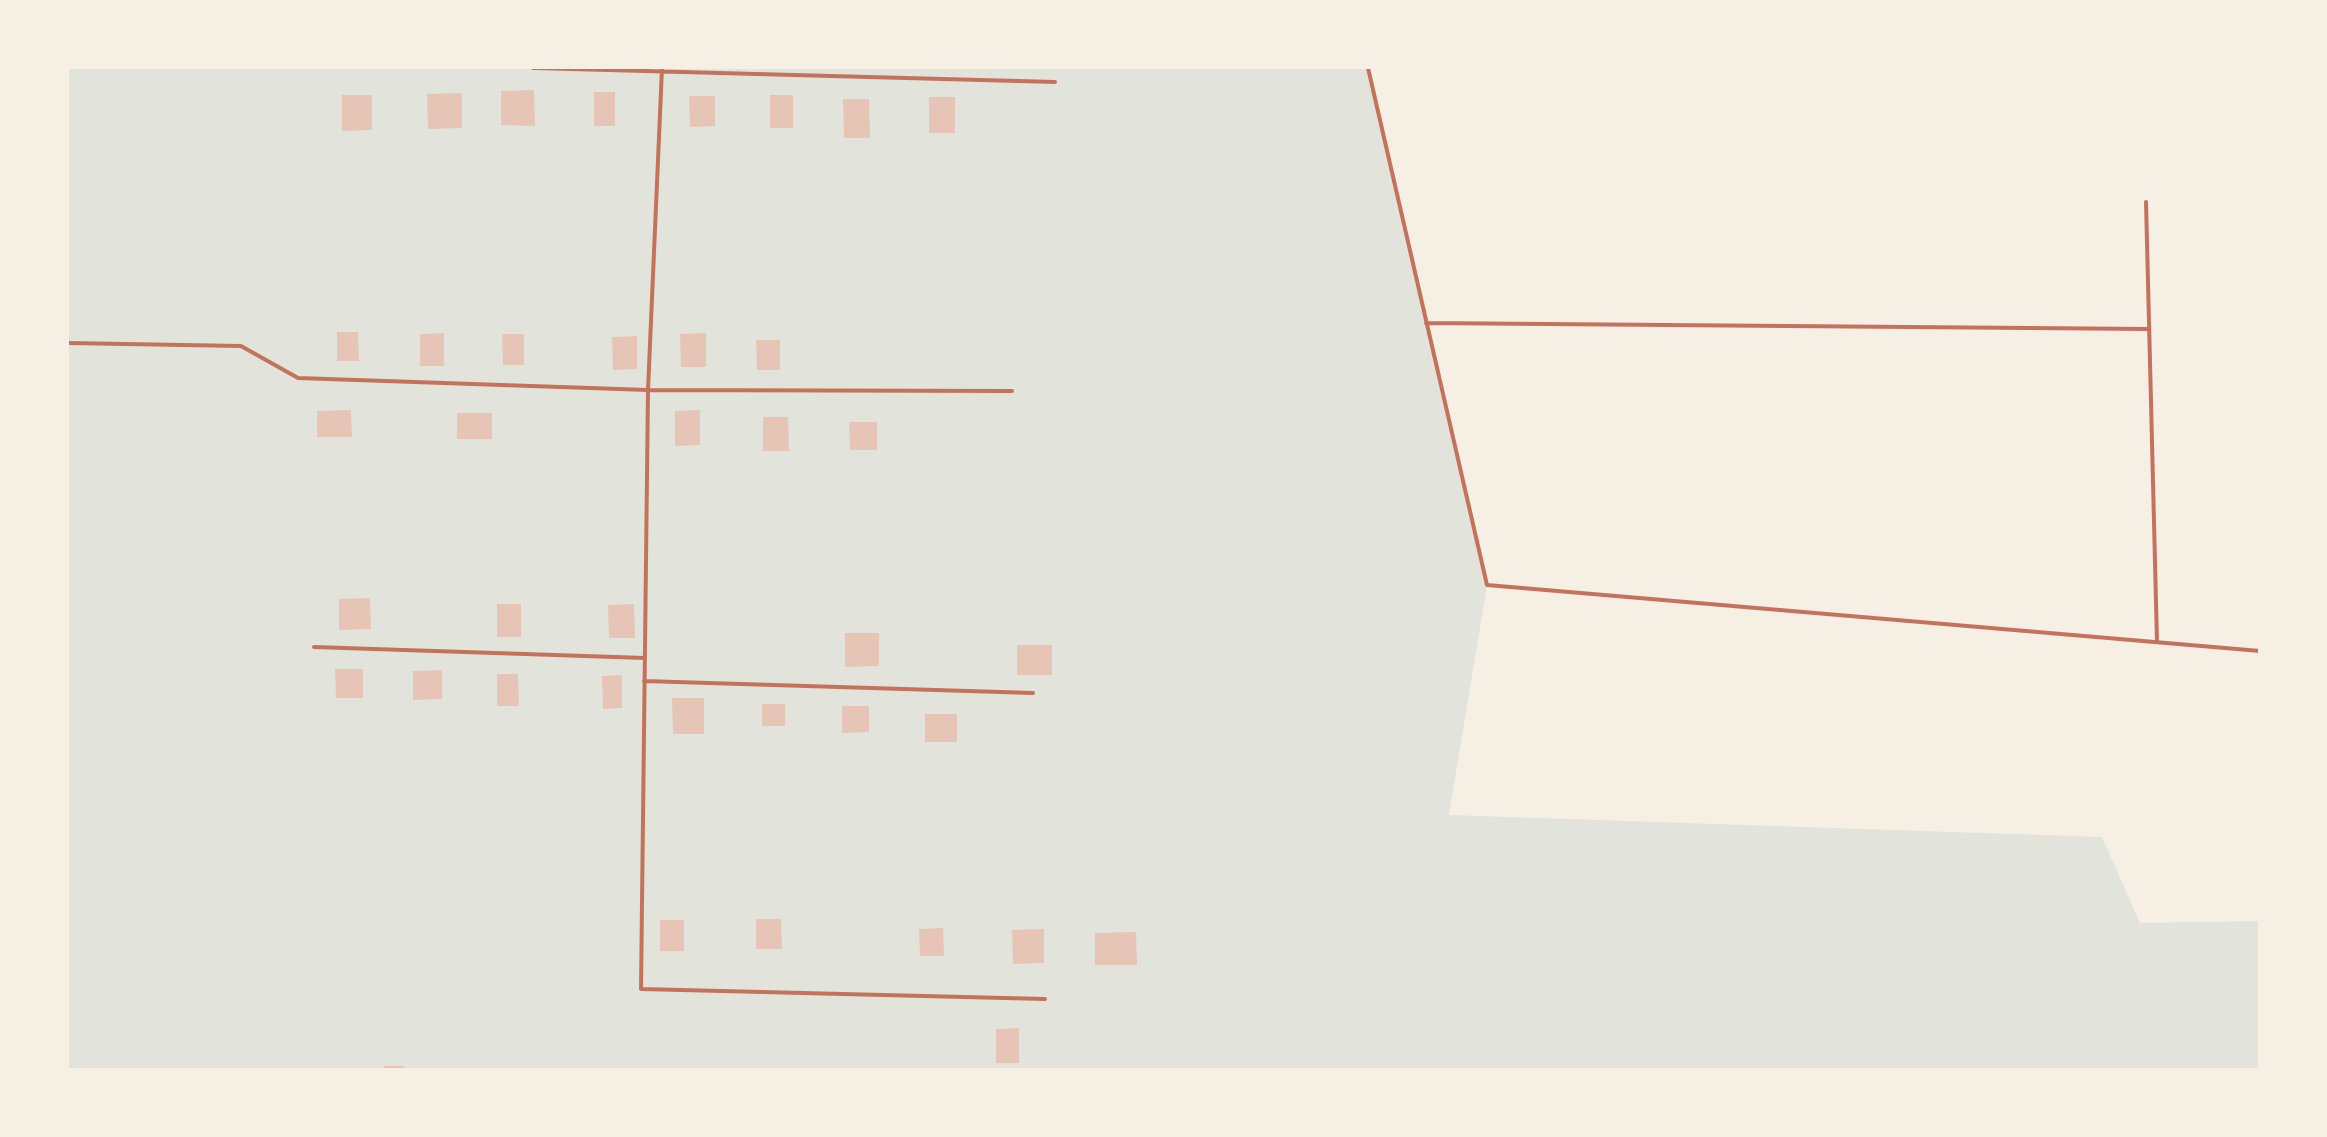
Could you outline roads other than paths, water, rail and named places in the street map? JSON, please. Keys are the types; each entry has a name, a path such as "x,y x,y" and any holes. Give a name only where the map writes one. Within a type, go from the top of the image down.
{"lane":[{"path":"533,68 1055,82"},
{"path":"1368,68 1487,584 2260,651"},
{"path":"662,70 648,390 641,989 1045,999"},
{"path":"2146,202 2157,642"},
{"path":"1426,323 2149,329"},
{"path":"68,343 241,346 298,378 648,390 1012,391"},
{"path":"314,647 645,658"},
{"path":"644,681 1033,693"}]}
